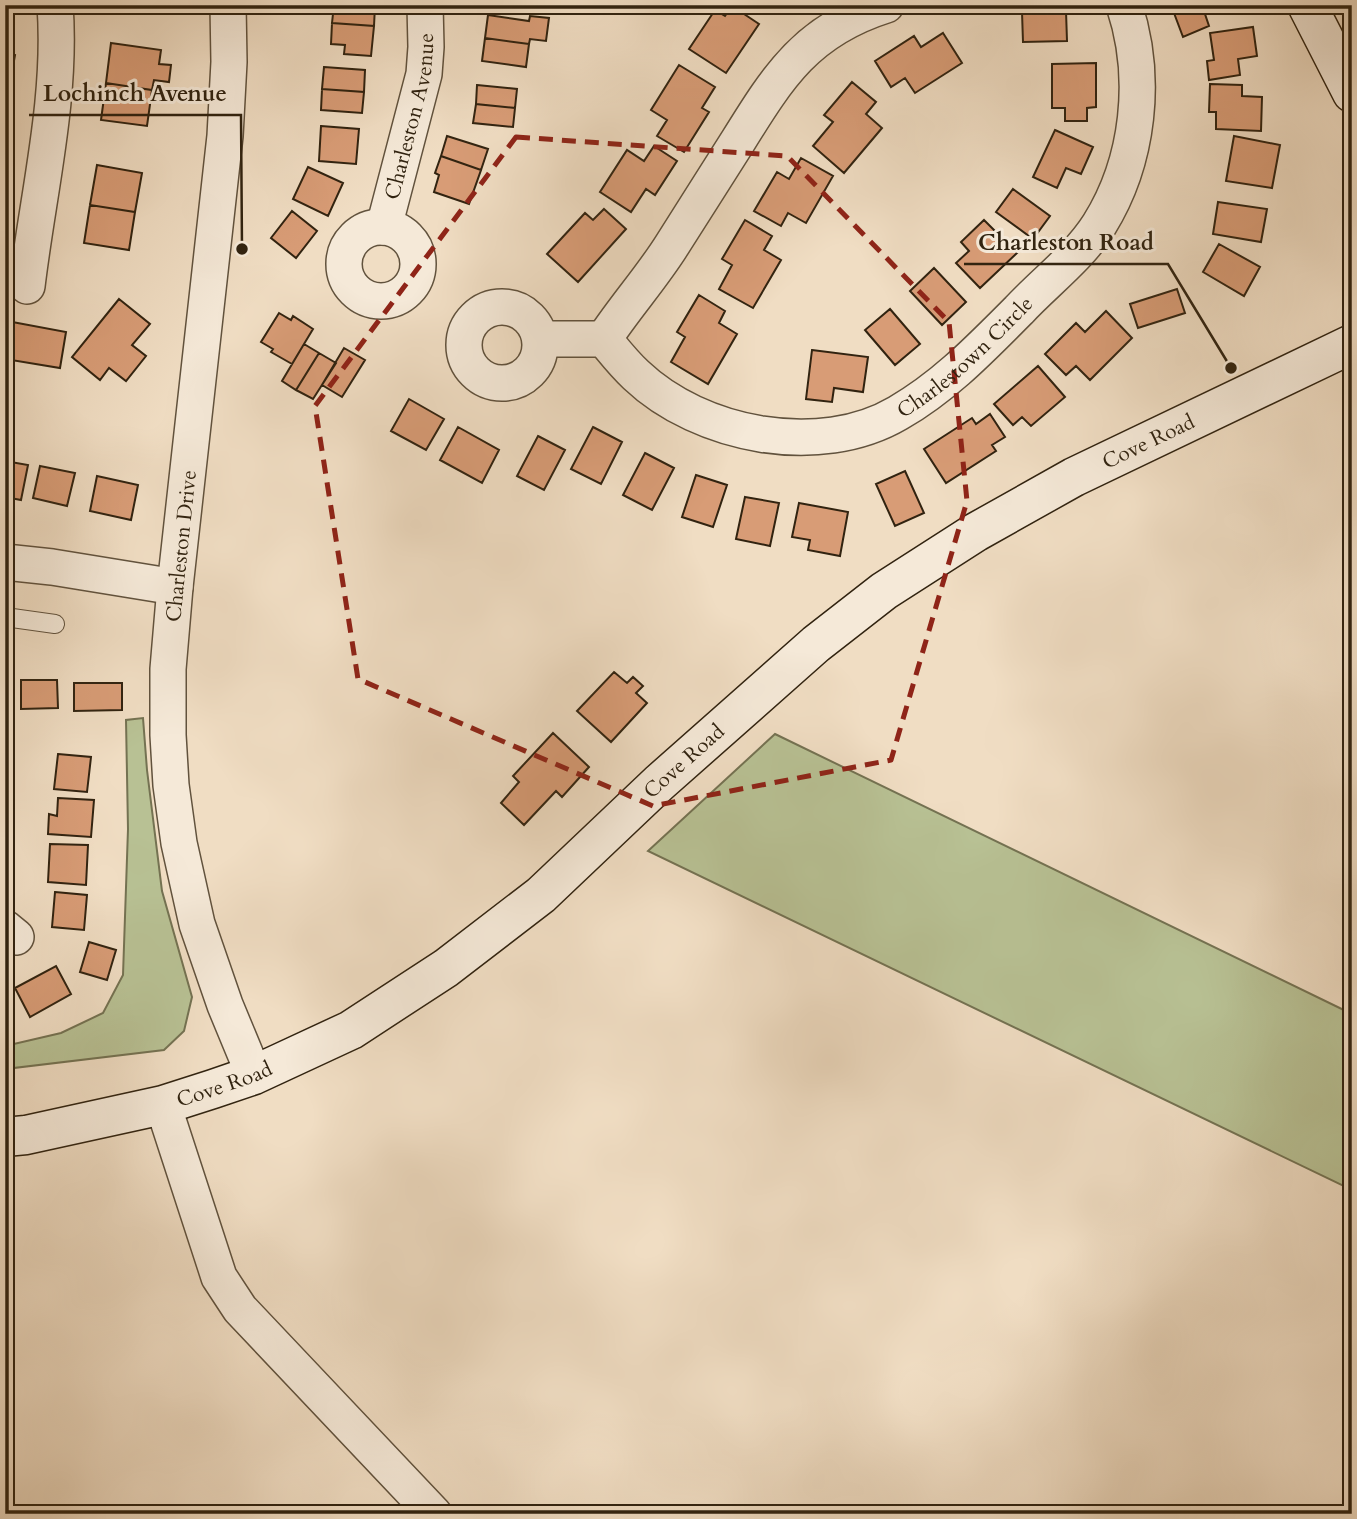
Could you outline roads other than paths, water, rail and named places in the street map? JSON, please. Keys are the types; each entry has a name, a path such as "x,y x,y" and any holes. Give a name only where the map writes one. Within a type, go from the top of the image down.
{"street":[{"path":"27,286 20,217 44,166 55,75 55,5"},
{"name":"Charleston Drive","path":"228,5 229,62 225,136 168,669 168,735 179,843 205,950 254,1074"},
{"name":"Charleston Avenue","path":"384,227 424,74 425,5"},
{"path":"540,339 604,339 670,249 772,86 799,56 821,37 850,18 886,5"},
{"name":"Charlestown Circle","path":"604,339 636,376 676,404 717,424 754,433 819,436 854,430 896,414 942,384 977,352 1075,256 1098,226 1124,170 1135,123 1138,80 1124,5"},
{"path":"1307,5 1343,50 1352,93"},
{"name":"Cove Road","path":"5,1137 26,1135 163,1105 254,1074 351,1030 446,968 541,895 659,783 816,644 884,591 976,532 1074,477 1352,344"},
{"path":"5,562 176,587"},
{"path":"163,1105 219,1277 240,1309 434,1514"}],"lane":[{"path":"5,617 55,624"}],"place":[{"name":"Lochinch Avenue","path":"242,249"},
{"name":"Charleston Road","path":"1231,368"}]}
